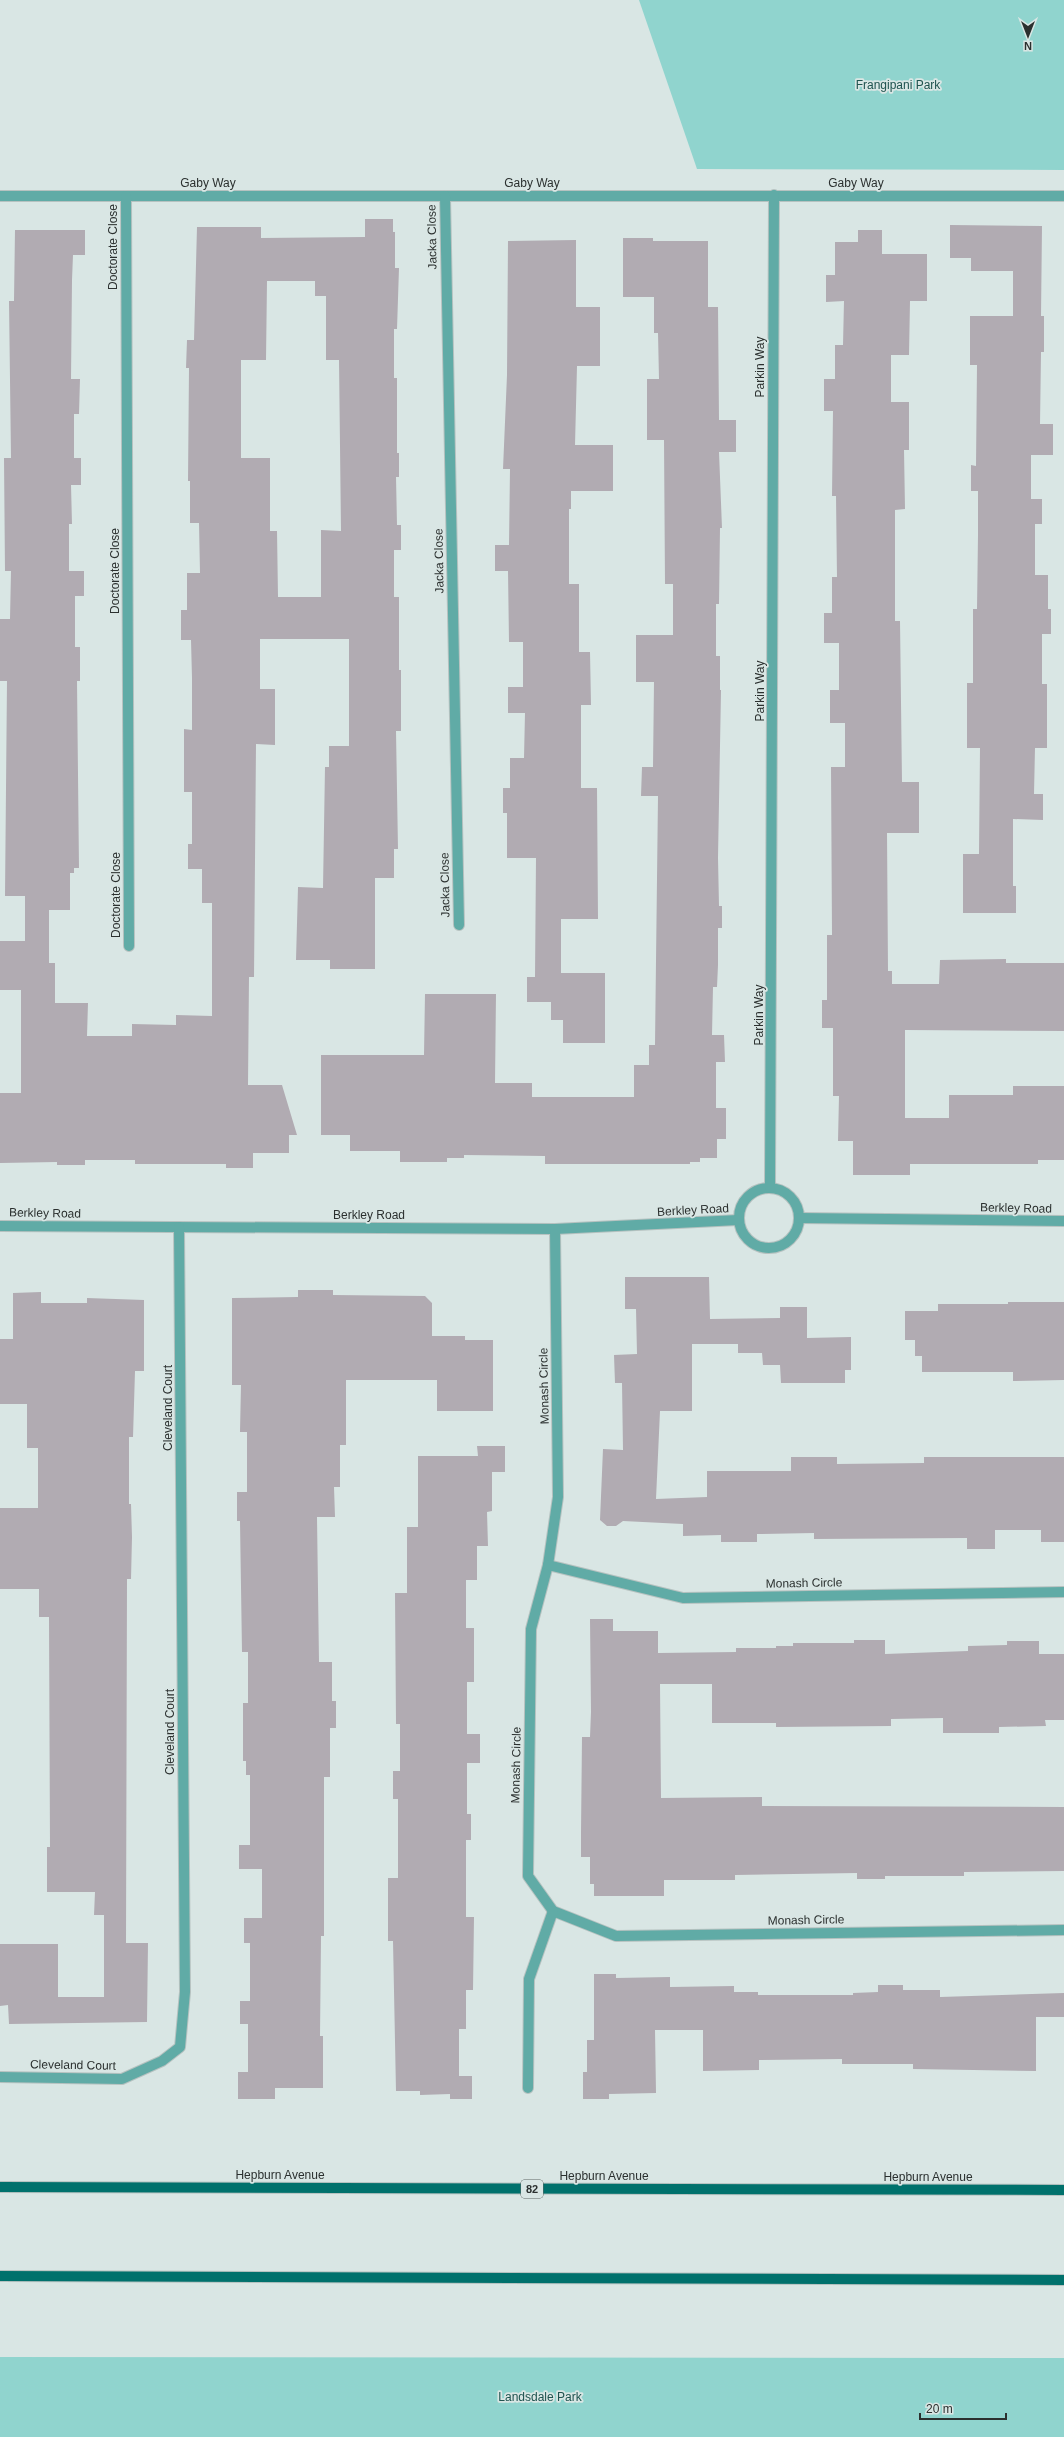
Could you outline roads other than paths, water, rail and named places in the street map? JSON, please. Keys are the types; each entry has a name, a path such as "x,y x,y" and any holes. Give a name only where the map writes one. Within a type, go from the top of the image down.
{"main road":[{"name":"Hepburn Avenue","path":"0,2187 1064,2190"},
{"path":"0,2276 1064,2280"}],"street":[{"name":"Gaby Way","path":"0,196 1064,196"},
{"name":"Doctorate Close","path":"126,196 129,946"},
{"name":"Jacka Close","path":"445,196 459,925"},
{"name":"Parkin Way","path":"770,1188 774,196"},
{"path":"770,1188 781,1190 791,1197 797,1207 799,1218 797,1230 791,1239 781,1246 770,1248 759,1247 749,1240 742,1232 738,1220 740,1208 747,1197 757,1190 770,1188"},
{"name":"Berkley Road","path":"799,1218 1064,1221"},
{"name":"Berkley Road","path":"0,1226 555,1229 738,1220"},
{"name":"Cleveland Court","path":"0,2077 122,2079 162,2061 180,2047 185,1984 179,1227"},
{"name":"Monash Circle","path":"555,1229 558,1497 548,1566 531,1629 528,1876 553,1911 616,1936 1064,1930"},
{"name":"Monash Circle","path":"548,1566 683,1598 1064,1592"},
{"path":"528,2088 529,1979 553,1911"}],"park label":[{"name":"Frangipani Park","path":"898,85"},
{"name":"Landsdale Park","path":"540,2397"}]}
